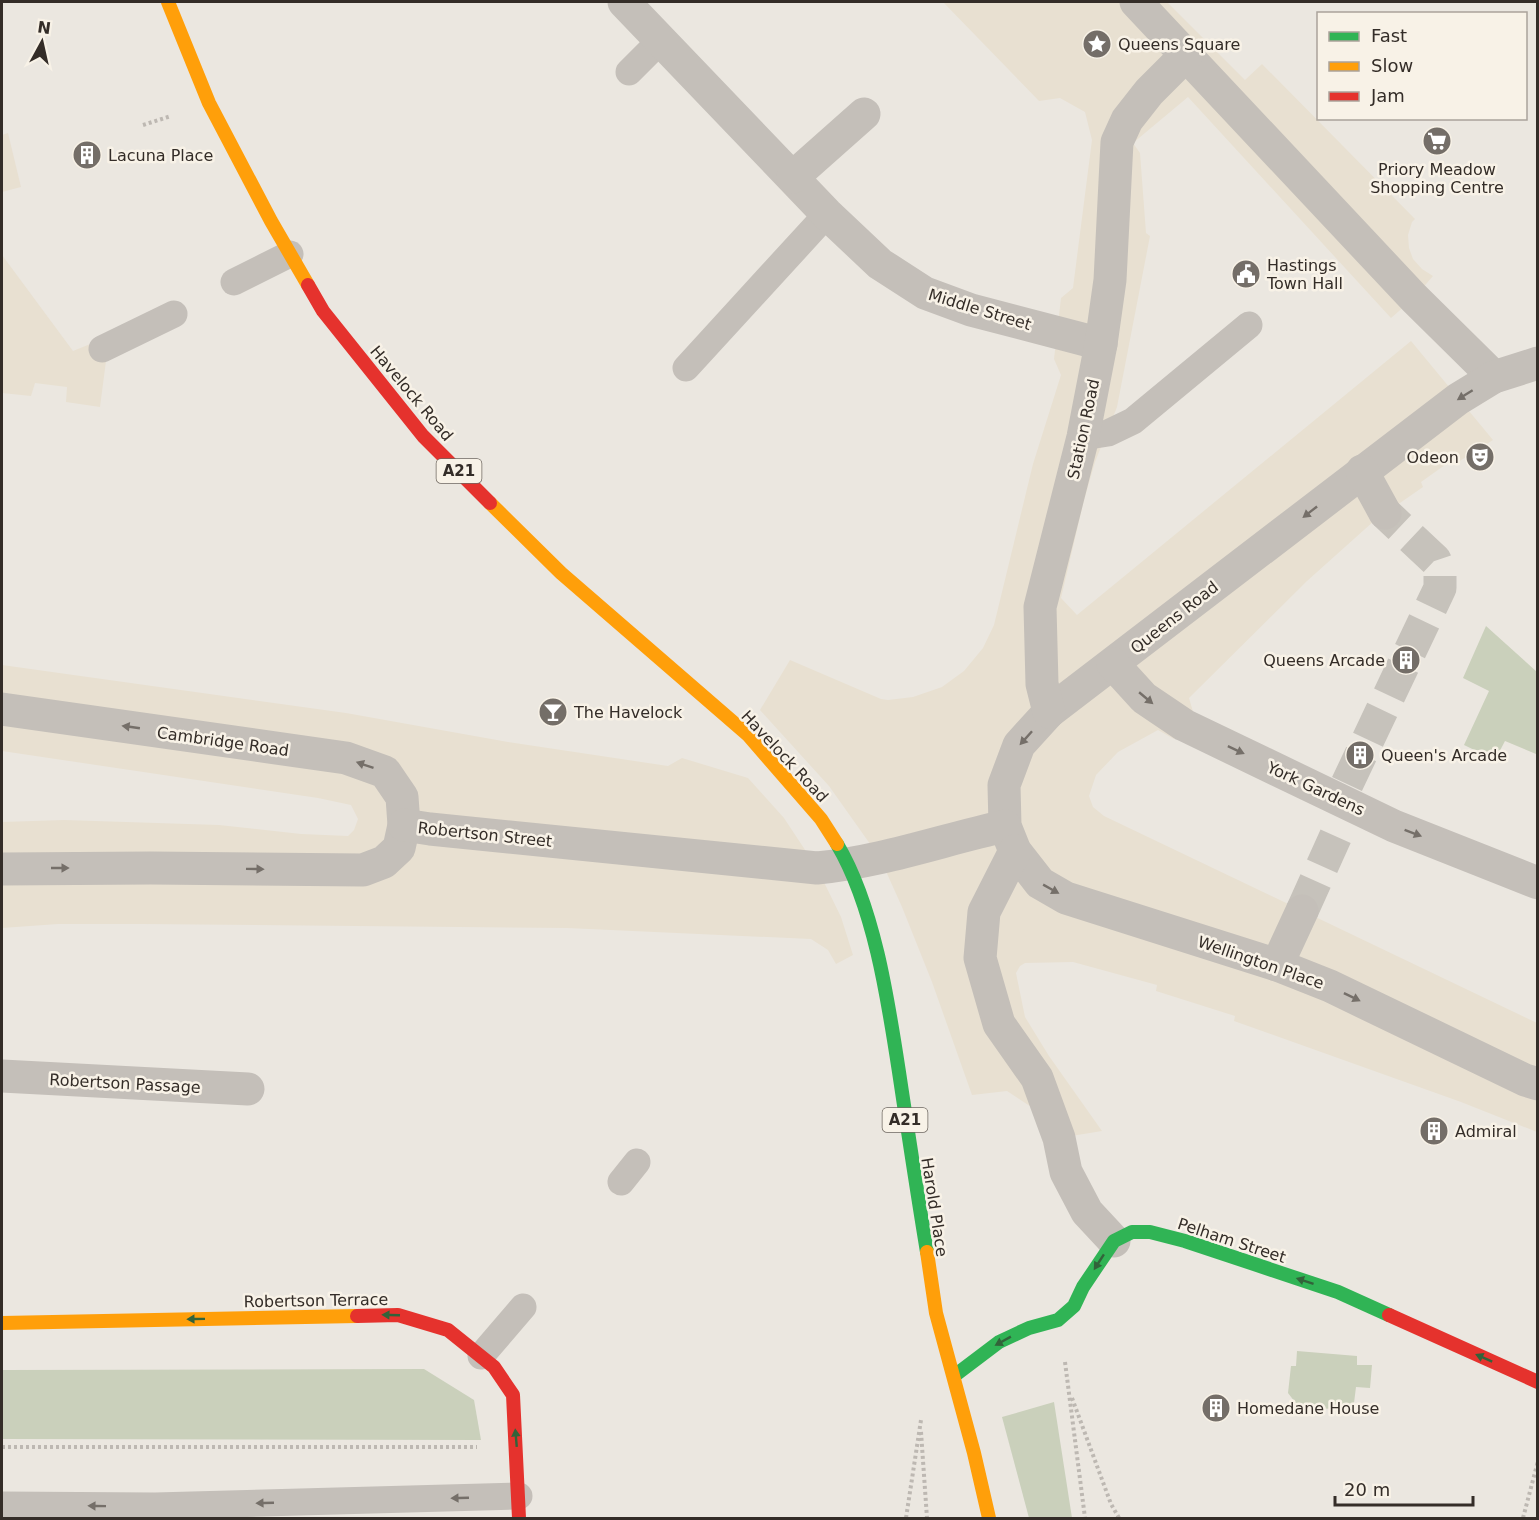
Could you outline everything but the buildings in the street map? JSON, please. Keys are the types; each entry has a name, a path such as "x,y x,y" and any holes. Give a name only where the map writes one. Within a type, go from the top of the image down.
{"main road":[{"name":"Havelock Road","path":"168,2 209,103 322,311 423,436 561,573 747,735 821,819 849,865"},
{"name":"Harold Place","path":"849,865 876,947 893,1035 936,1312 989,1518"},
{"name":"Pelham Street","path":"1114,1240 1132,1232 1150,1232 1185,1241 1338,1292 1538,1382"},
{"path":"954,1376 999,1342 1029,1328 1058,1320 1074,1306 1083,1287 1114,1240"},
{"name":"Robertson Terrace","path":"2,1323 398,1315 448,1330 494,1367 513,1395 519,1507"}],"street":[{"name":"Middle Street","path":"624,2 827,213 880,264 925,293 971,310 1101,344"},
{"path":"1136,2 1414,298 1494,377"},
{"name":"Station Road","path":"1048,712 1042,684 1040,607 1083,437 1101,344 1110,280 1117,142 1127,120 1149,92 1187,54"},
{"path":"793,177 864,114"},
{"name":"Queens Road","path":"1010,839 1004,785 1019,745 1048,712 1458,399 1494,377 1538,363"},
{"path":"1362,471 1385,513"},
{"name":"York Gardens","path":"1113,664 1144,698 1184,725 1394,826 1538,883"},
{"name":"Cambridge Road","path":"2,709 346,758 385,772 402,797 404,825"},
{"name":"Robertson Street","path":"2,869 363,870 384,862 399,848 404,825 817,868 849,865"},
{"path":"849,865 1010,839 984,912 980,958 999,1024 1037,1078 1059,1138 1066,1172 1087,1212 1114,1240"},
{"name":"Wellington Place","path":"1010,839 1040,883 1066,898 1277,965 1330,986 1525,1080 1538,1084"},
{"path":"1277,965 1302,911"},
{"name":"Robertson Passage","path":"2,1076 248,1089"}],"lane":[{"path":"629,72 661,40"},
{"path":"687,368 827,213"},
{"path":"234,282 290,254"},
{"path":"102,349 174,314"},
{"path":"1083,437 1108,433 1133,421 1249,325"},
{"path":"481,1356 523,1306"},
{"path":"2,1505 155,1512 519,1507"}],"path":[{"path":"1085,1518 1070,1391 1111,1504 1119,1518"},
{"path":"906,1518 921,1425 927,1518"},
{"path":"2,1447 517,1447"},
{"path":"1523,1518 1538,1461"}],"green space":[{"path":"1486,626 1537,672 1536,754 1505,741 1495,760 1464,745 1489,691 1463,678"},
{"path":"1297,1351 1357,1356 1357,1365 1372,1365 1370,1388 1356,1387 1353,1411 1298,1406 1288,1393 1291,1366 1296,1366"},
{"path":"424,1369 474,1400 481,1440 2,1439 2,1370"},
{"path":"1054,1402 1072,1518 1029,1518 1002,1417"}],"shaded area":[{"path":"943,2 1167,2 1245,80 1262,64 1415,219 1408,235 1409,248 1413,259 1433,276 1414,298 1391,318 1188,97 1133,143 1140,153 1146,233 1150,236 1117,407 1095,462 1061,598 1077,615 1411,341 1493,440 1455,464 1452,460 1421,482 1423,487 1374,521 1307,581 1189,698 1194,715 1174,739 1158,730 1118,752 1096,775 1089,796 1093,807 1104,816 1537,1023 1537,1132 1461,1102 1234,1021 1235,1016 1156,991 1157,985 1073,962 1025,963 1016,973 1025,1017 1049,1056 1102,1131 1059,1138 1039,1112 1007,1091 972,1095 932,982 880,858 829,786 760,710 790,660 881,699 913,697 942,687 964,671 983,648 994,625 1033,464 1061,375 1054,359 1061,298 1073,288 1092,140 1085,112 1060,98 1039,101"},
{"path":"8,133 21,187 2,192 2,135"},
{"path":"2,255 73,351 100,340 106,361 100,407 66,402 67,387 35,383 31,396 2,393"},
{"path":"2,665 346,713 508,742 668,766 682,758 748,778 784,818 817,868 841,917 853,955 836,964 828,950 811,939 567,928 58,924 2,928 2,822 64,820 219,825 301,834 348,836 354,830 358,819 351,805 318,798 2,751"}],"tunnel":[{"path":"1347,784 1440,588 1440,575 1435,560 1385,513"},
{"path":"1302,911 1342,822"}],"traffic: fast":[{"path":"837,844 861,896 878,954 890,1015 927,1252"},
{"path":"954,1376 999,1342 1029,1328 1058,1320 1074,1306 1083,1287 1114,1241 1132,1232 1150,1232 1185,1241 1338,1292 1389,1315"}],"traffic: slow":[{"path":"168,2 209,103 271,221 308,285"},
{"path":"490,503 561,573 748,735 821,819 837,844"},
{"path":"927,1252 936,1313 989,1518"},
{"path":"2,1323 357,1316"}],"traffic: jam":[{"path":"308,285 323,311 423,436 490,503"},
{"path":"357,1316 398,1315 448,1330 494,1367 513,1395 519,1518"},
{"path":"1389,1315 1538,1382"}],"place":[{"name":"Queens Square","path":"1097,44"},
{"name":"Priory Meadow Shopping Centre","path":"1437,141"},
{"name":"Lacuna Place","path":"87,155"},
{"name":"Hastings Town Hall","path":"1246,274"},
{"name":"Odeon","path":"1480,457"},
{"name":"Queens Arcade","path":"1406,660"},
{"name":"The Havelock","path":"553,712"},
{"name":"Queen's Arcade","path":"1360,755"},
{"name":"Admiral","path":"1434,1131"},
{"name":"Homedane House","path":"1216,1408"}]}
